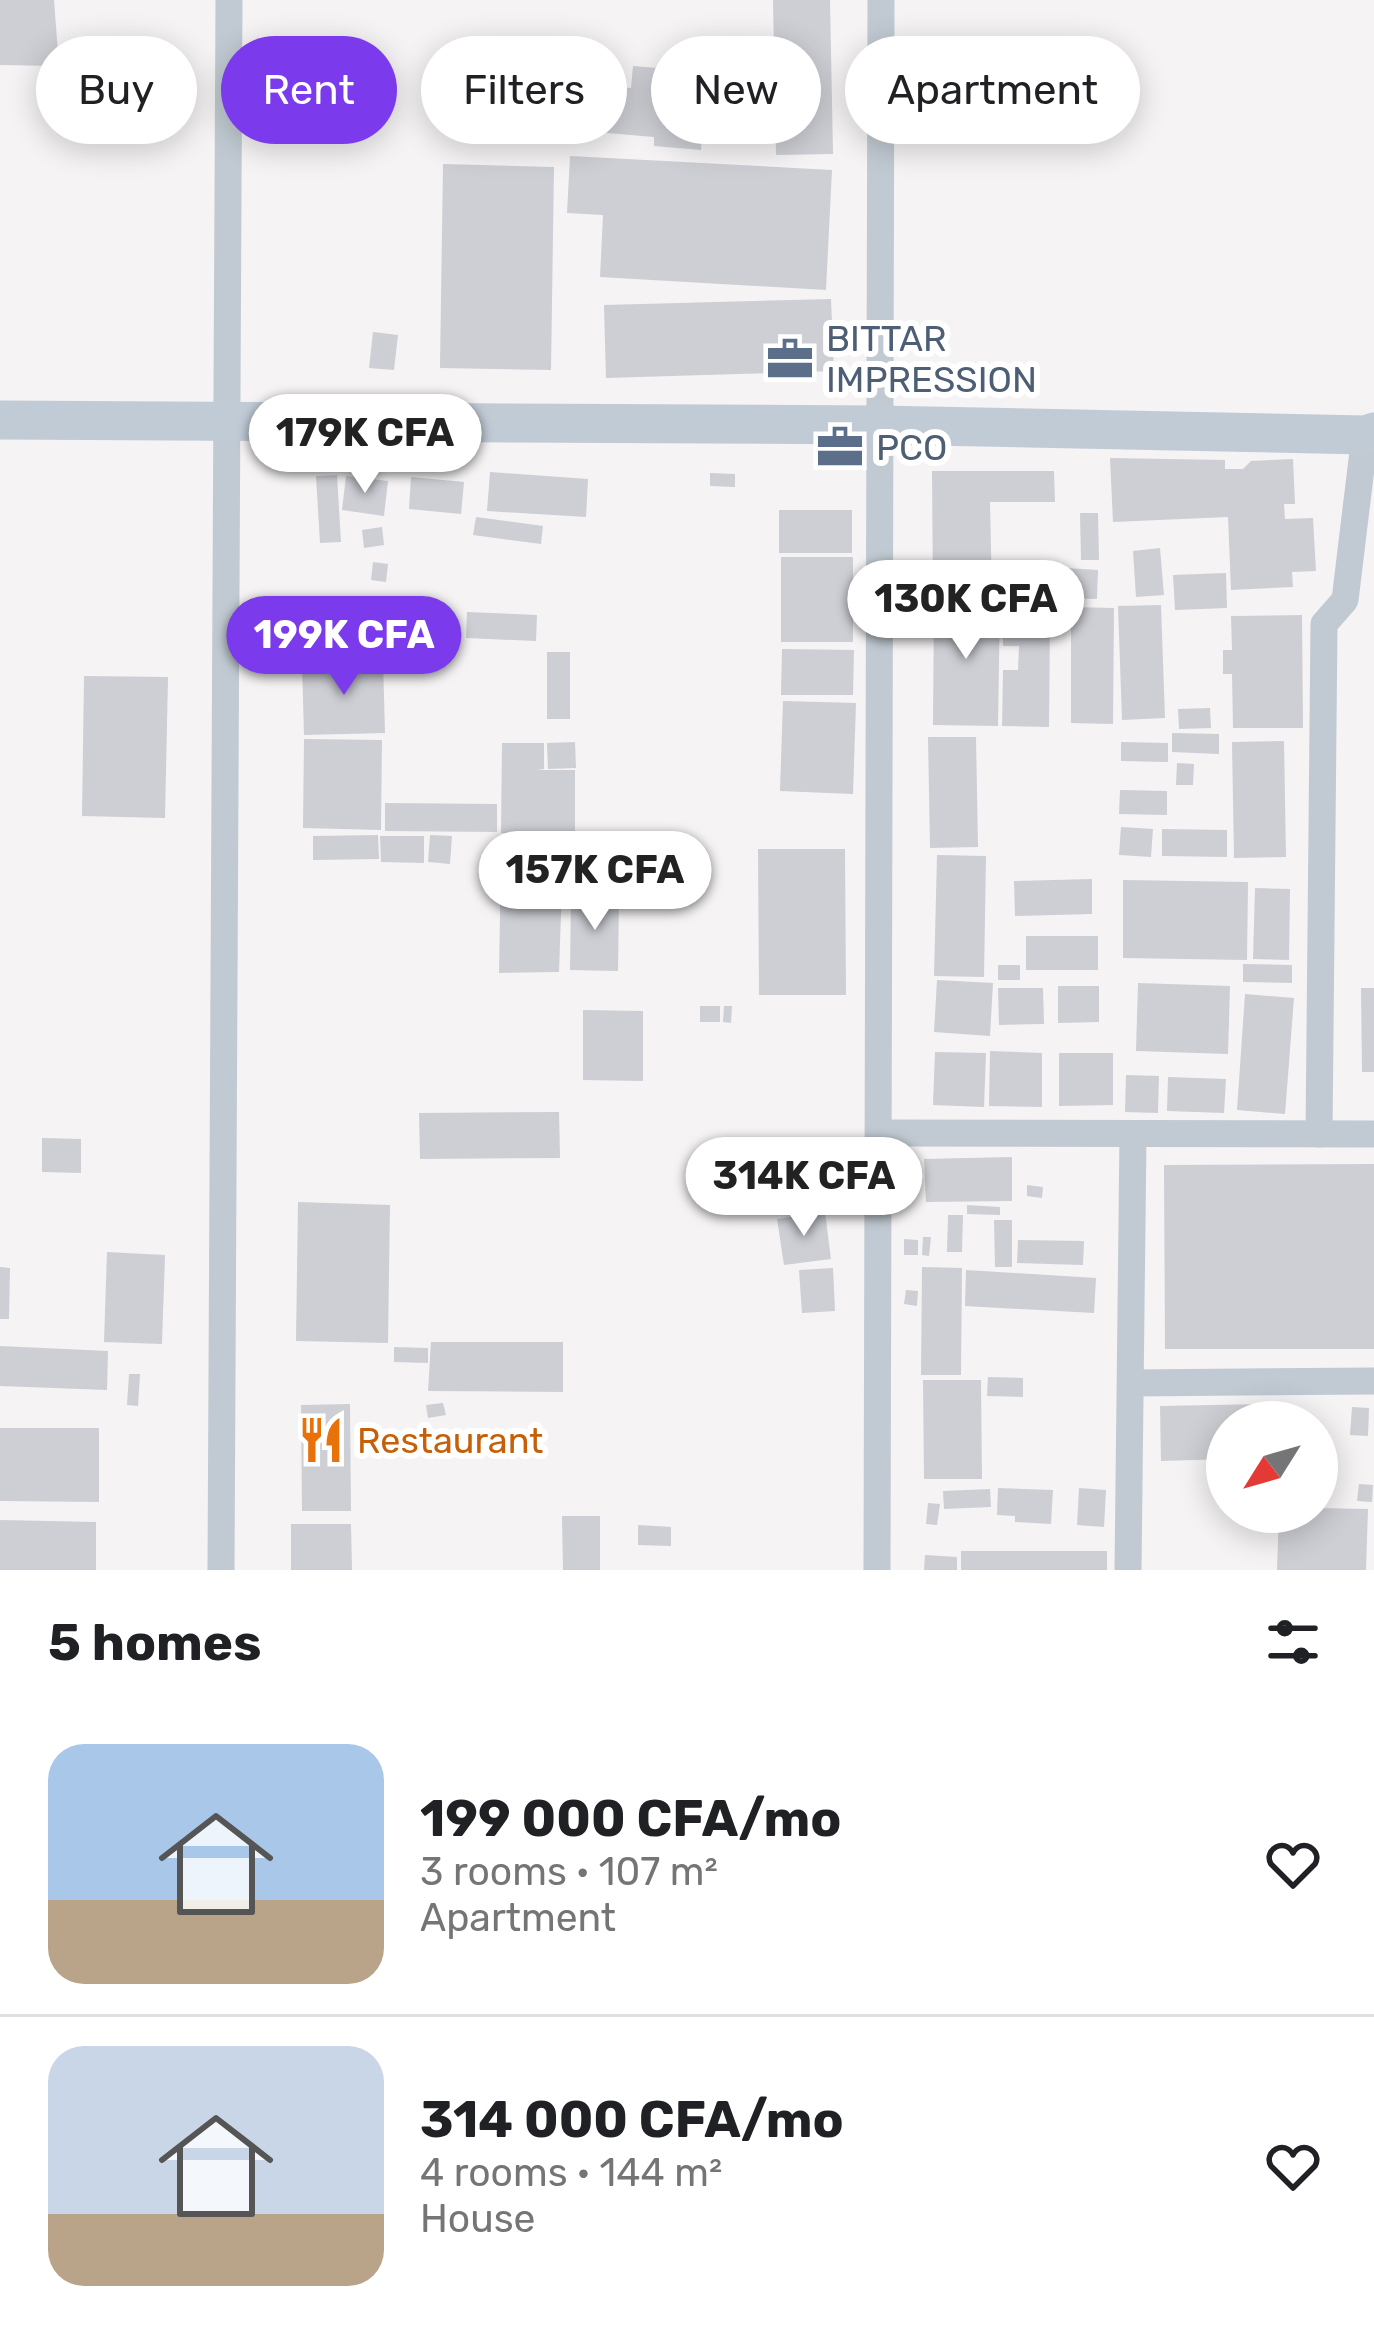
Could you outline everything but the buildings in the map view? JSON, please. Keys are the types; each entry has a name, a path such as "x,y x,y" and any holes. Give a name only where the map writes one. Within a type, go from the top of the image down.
{"main road":[{"path":"0,420 879,425 1369,434"}],"street":[{"path":"221,1570 229,0"},
{"path":"878,1570 880,0"},
{"path":"1319,1134 1324,624 1345,600 1369,434"},
{"path":"880,1133 1374,1134"},
{"path":"1128,1570 1133,1134"},
{"path":"1131,1383 1374,1381"}],"place":[{"name":"BITTAR IMPRESSION","path":"790,359"},
{"name":"PCO","path":"840,447"},
{"name":"Restaurant","path":"321,1440"}]}
